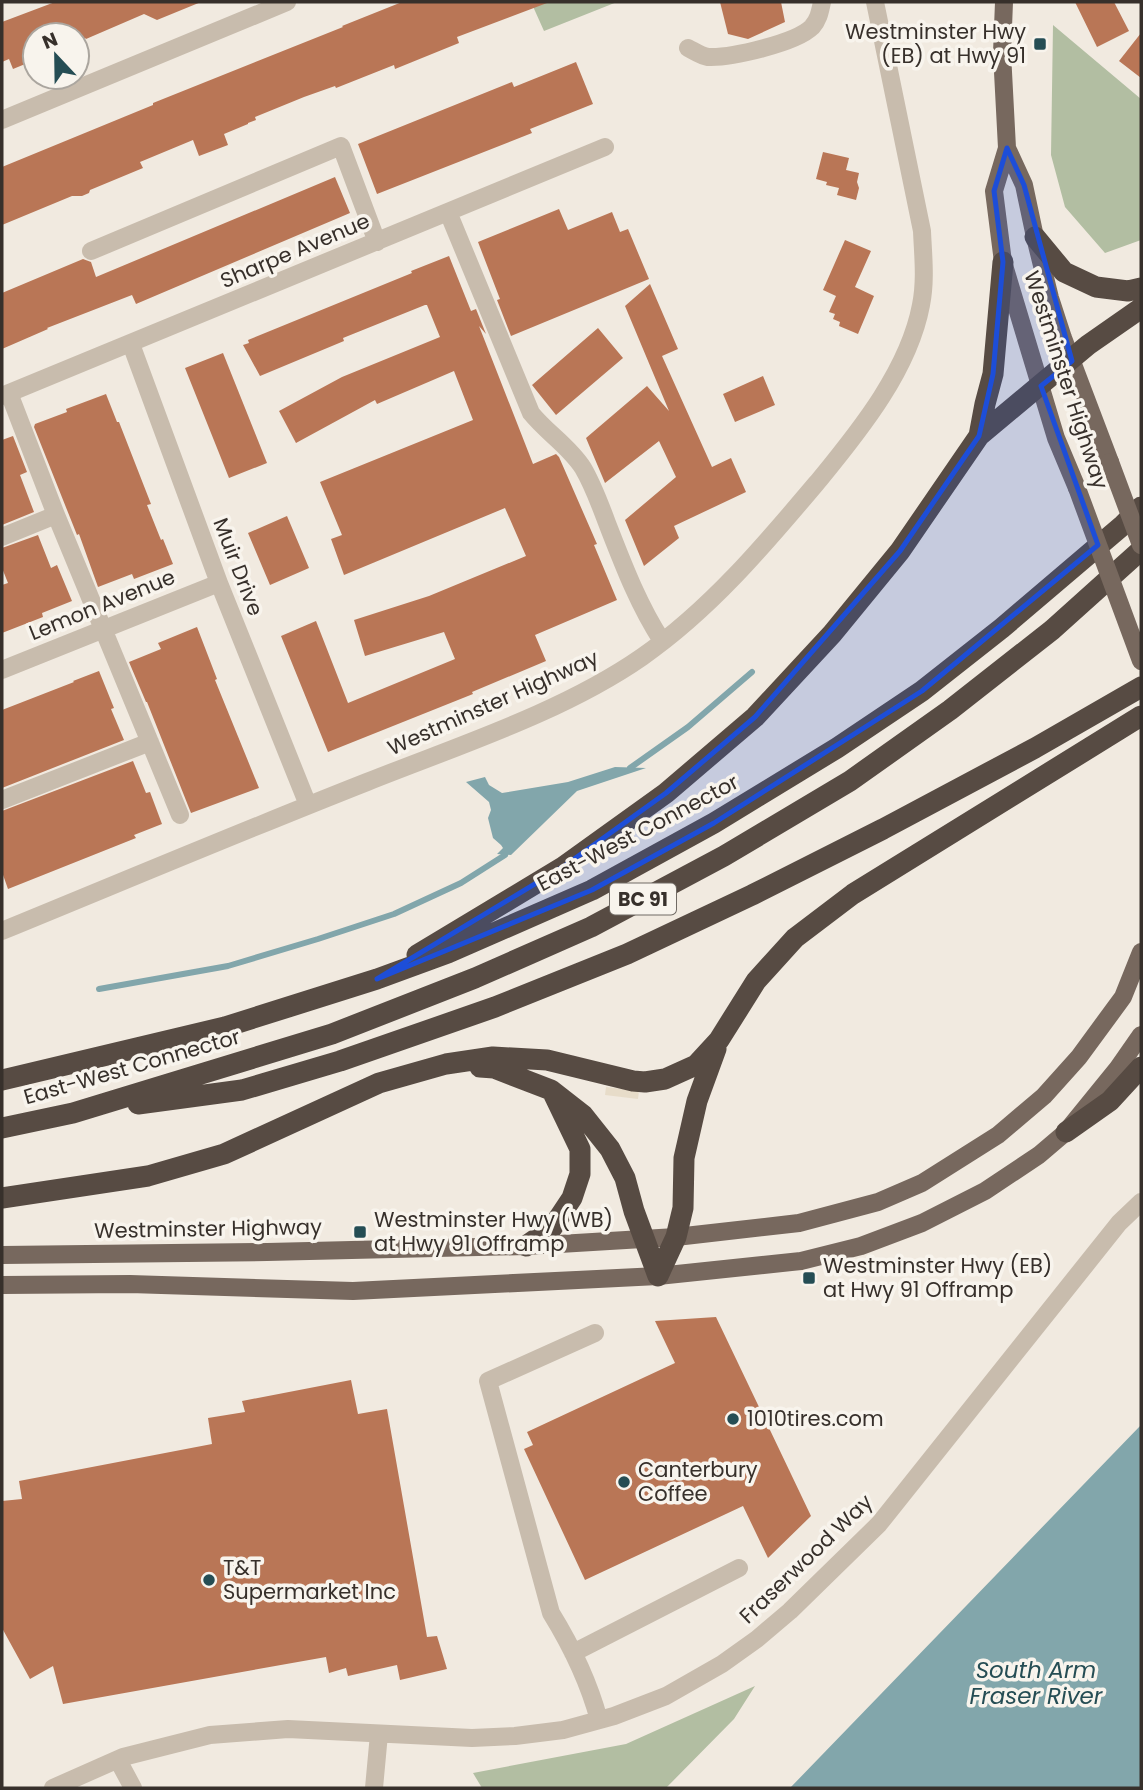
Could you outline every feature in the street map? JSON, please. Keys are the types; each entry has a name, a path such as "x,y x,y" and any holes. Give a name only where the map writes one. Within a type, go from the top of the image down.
{"highway":[{"path":"1034,237 1064,272 1096,287 1128,291 1141,288"},
{"path":"979,436 993,373 1003,262"},
{"path":"377,979 563,866 666,793 755,717 832,634 900,551 979,436 1088,345 1141,308"},
{"name":"East-West Connector","path":"2,1080 225,1027 377,979 448,953 592,890 714,823 837,748 922,691 992,636 1141,507"},
{"name":"East-West Connector","path":"2,1128 73,1112 332,1034 475,978 591,927 724,856 850,781 961,702 1052,630 1141,551"},
{"path":"73,1112 242,1090 340,1061 495,1007 627,954 752,895 1035,748 1141,687"},
{"path":"2,1198 148,1176 224,1154 379,1083 446,1064 493,1057 547,1060 633,1081 665,1079 696,1065 719,1040 756,981 795,938 853,894 1141,716"},
{"path":"658,1276 676,1237 683,1208 684,1158 697,1101 719,1040"},
{"path":"446,1064 494,1068 551,1090 583,1115 610,1149 625,1178 643,1239 658,1276"},
{"path":"1066,1132 1110,1101 1141,1067"},
{"path":"526,1246 552,1228 570,1201 580,1174 580,1149 551,1090"}],"main road":[{"name":"Westminster Highway","path":"1004,2 1002,53 1007,148 994,191 1003,262 1056,438 1141,662"},
{"name":"Westminster Highway","path":"1007,148 1024,185 1034,237 1072,361 1141,545"},
{"name":"Westminster Highway","path":"2,1255 526,1246 643,1239 799,1223 878,1202 922,1183 958,1162 998,1135 1044,1096 1079,1057 1123,997 1141,952"},
{"path":"2,1285 130,1284 353,1291 658,1276 802,1261 861,1245 922,1223 985,1191 1039,1155 1066,1132 1141,1035"}],"street":[{"path":"2,120 251,9 287,2"},
{"path":"688,48 705,57 771,46 797,38 811,28 819,17 822,2"},
{"name":"Westminster Highway","path":"2,930 508,726 610,679 702,609 756,554 846,447 885,391 913,338 922,302 922,231 875,2"},
{"path":"91,251 341,146 377,242"},
{"name":"Sharpe Avenue","path":"5,395 605,147"},
{"path":"448,212 531,413 542,427 568,449 582,467 594,489 640,603 662,641"},
{"name":"Muir Drive","path":"131,344 219,583 307,805"},
{"path":"5,395 180,815"},
{"path":"2,537 56,515"},
{"name":"Lemon Avenue","path":"2,670 219,583"},
{"path":"2,800 150,742"},
{"name":"Fraserwood Way","path":"53,1788 118,1760 210,1735 288,1729 472,1738 515,1736 563,1730 666,1696 722,1664 757,1639 790,1611 878,1524 1119,1223 1141,1202"},
{"path":"595,1333 488,1381 551,1614 568,1641 599,1720"},
{"path":"573,1653 739,1568"},
{"path":"373,1788 379,1734"},
{"path":"118,1760 133,1788"}],"highlighted area":[{"path":"1007,148 1024,185 1072,361 1041,386 1098,545 922,691 714,823 592,890 377,979 563,867 666,793 755,717 900,551 979,436 993,374 1003,262 994,191"}],"green space":[{"path":"531,2 617,2 544,31"},
{"path":"1053,25 1141,99 1141,240 1105,253 1065,207 1051,155"},
{"path":"755,1686 734,1719 666,1788 482,1788 473,1773 626,1744"}],"shaded area":[{"path":"606,1087 639,1091 638,1099 605,1095"}],"water":[{"path":"615,767 646,768 577,791 511,855 497,854 503,848 493,838 488,818 491,810 489,802 466,782 485,777 489,785 502,793 568,782"},
{"name":"South Arm Fraser River","path":"1141,1425 1141,1788 790,1788"}],"building":[{"path":"55,2 201,2 157,20 144,14 91,37 91,21 21,21 21,66 13,69 9,59 2,62 2,22"},
{"path":"402,2 547,3 457,37 459,43 395,69 394,65 255,117 256,120 224,134 228,145 199,156 193,140 140,162 143,168 90,190 89,193 72,196 2,225 2,167"},
{"path":"720,2 781,2 785,22 748,39 728,34"},
{"path":"1075,2 1114,2 1129,31 1097,47"},
{"path":"1141,33 1141,78 1119,61"},
{"path":"576,62 593,104 530,129 532,133 377,194 358,144 512,82 514,87"},
{"path":"823,152 849,158 846,170 859,173 856,200 837,195 839,188 816,179"},
{"path":"335,177 350,213 136,304 132,295 47,328 2,349 2,293 83,259 91,262 96,277"},
{"path":"559,209 568,230 612,212 620,232 628,229 649,279 511,336 478,242"},
{"path":"845,240 871,251 855,287 874,296 858,334 839,326 840,322 833,319 835,314 829,312 836,296 823,290"},
{"path":"449,256 471,311 476,309 486,334 479,326 533,464 556,454 559,457 597,544 594,545 617,600 535,635 546,661 472,692 473,694 328,752 281,636 316,621 348,703 455,659 444,632 365,656 354,620 429,596 526,556 505,508 344,575 331,539 342,535 320,482 473,420 454,371 377,404 375,400 296,443 279,411 342,377 440,337 427,305 343,338 344,341 260,376 243,345 249,343 248,340"},
{"path":"650,284 678,349 662,356 712,467 731,458 746,492 674,526 679,538 644,566 625,520 676,477 659,441 605,483 586,438 647,386 669,411 625,306"},
{"path":"598,328 623,358 556,415 532,385"},
{"path":"223,353 267,463 229,478 185,368"},
{"path":"763,376 775,405 735,422 723,394"},
{"path":"106,394 151,504 147,505 173,564 134,579 132,574 98,587 34,427 35,424 67,412 66,409"},
{"path":"13,436 27,472 20,475 34,512 2,525 2,440"},
{"path":"287,516 309,568 270,585 248,533"},
{"path":"38,535 51,568 57,565 72,601 42,613 43,617 2,633 2,585 8,583 2,568 2,548"},
{"path":"197,627 217,679 215,680 259,788 191,813 129,662 161,649 158,643"},
{"path":"99,671 124,740 2,788 2,710"},
{"path":"133,761 146,793 150,792 162,824 134,835 136,838 8,889 2,872 2,811"},
{"path":"716,1317 811,1516 768,1558 743,1506 585,1580 524,1449 533,1445 527,1432 675,1363 655,1321"},
{"name":"T&T Supermarket Inc","path":"351,1380 358,1414 387,1409 427,1637 437,1636 447,1669 400,1680 397,1665 348,1676 346,1668 329,1673 326,1657 63,1704 53,1666 30,1679 2,1628 2,1501 22,1499 19,1481 212,1444 208,1418 245,1412 242,1401"}],"waterway":[{"path":"630,768 688,727 752,672"},
{"path":"99,989 228,966 394,914 461,883 505,855"}],"place":[{"name":"Westminster Hwy (EB) at Hwy 91","path":"1040,44"},
{"name":"Westminster Hwy (WB) at Hwy 91 Offramp","path":"360,1232"},
{"name":"Westminster Hwy (EB) at Hwy 91 Offramp","path":"809,1278"},
{"name":"1010tires.com","path":"733,1419"},
{"name":"Canterbury Coffee","path":"624,1482"},
{"name":"T&T Supermarket Inc","path":"209,1580"}]}
